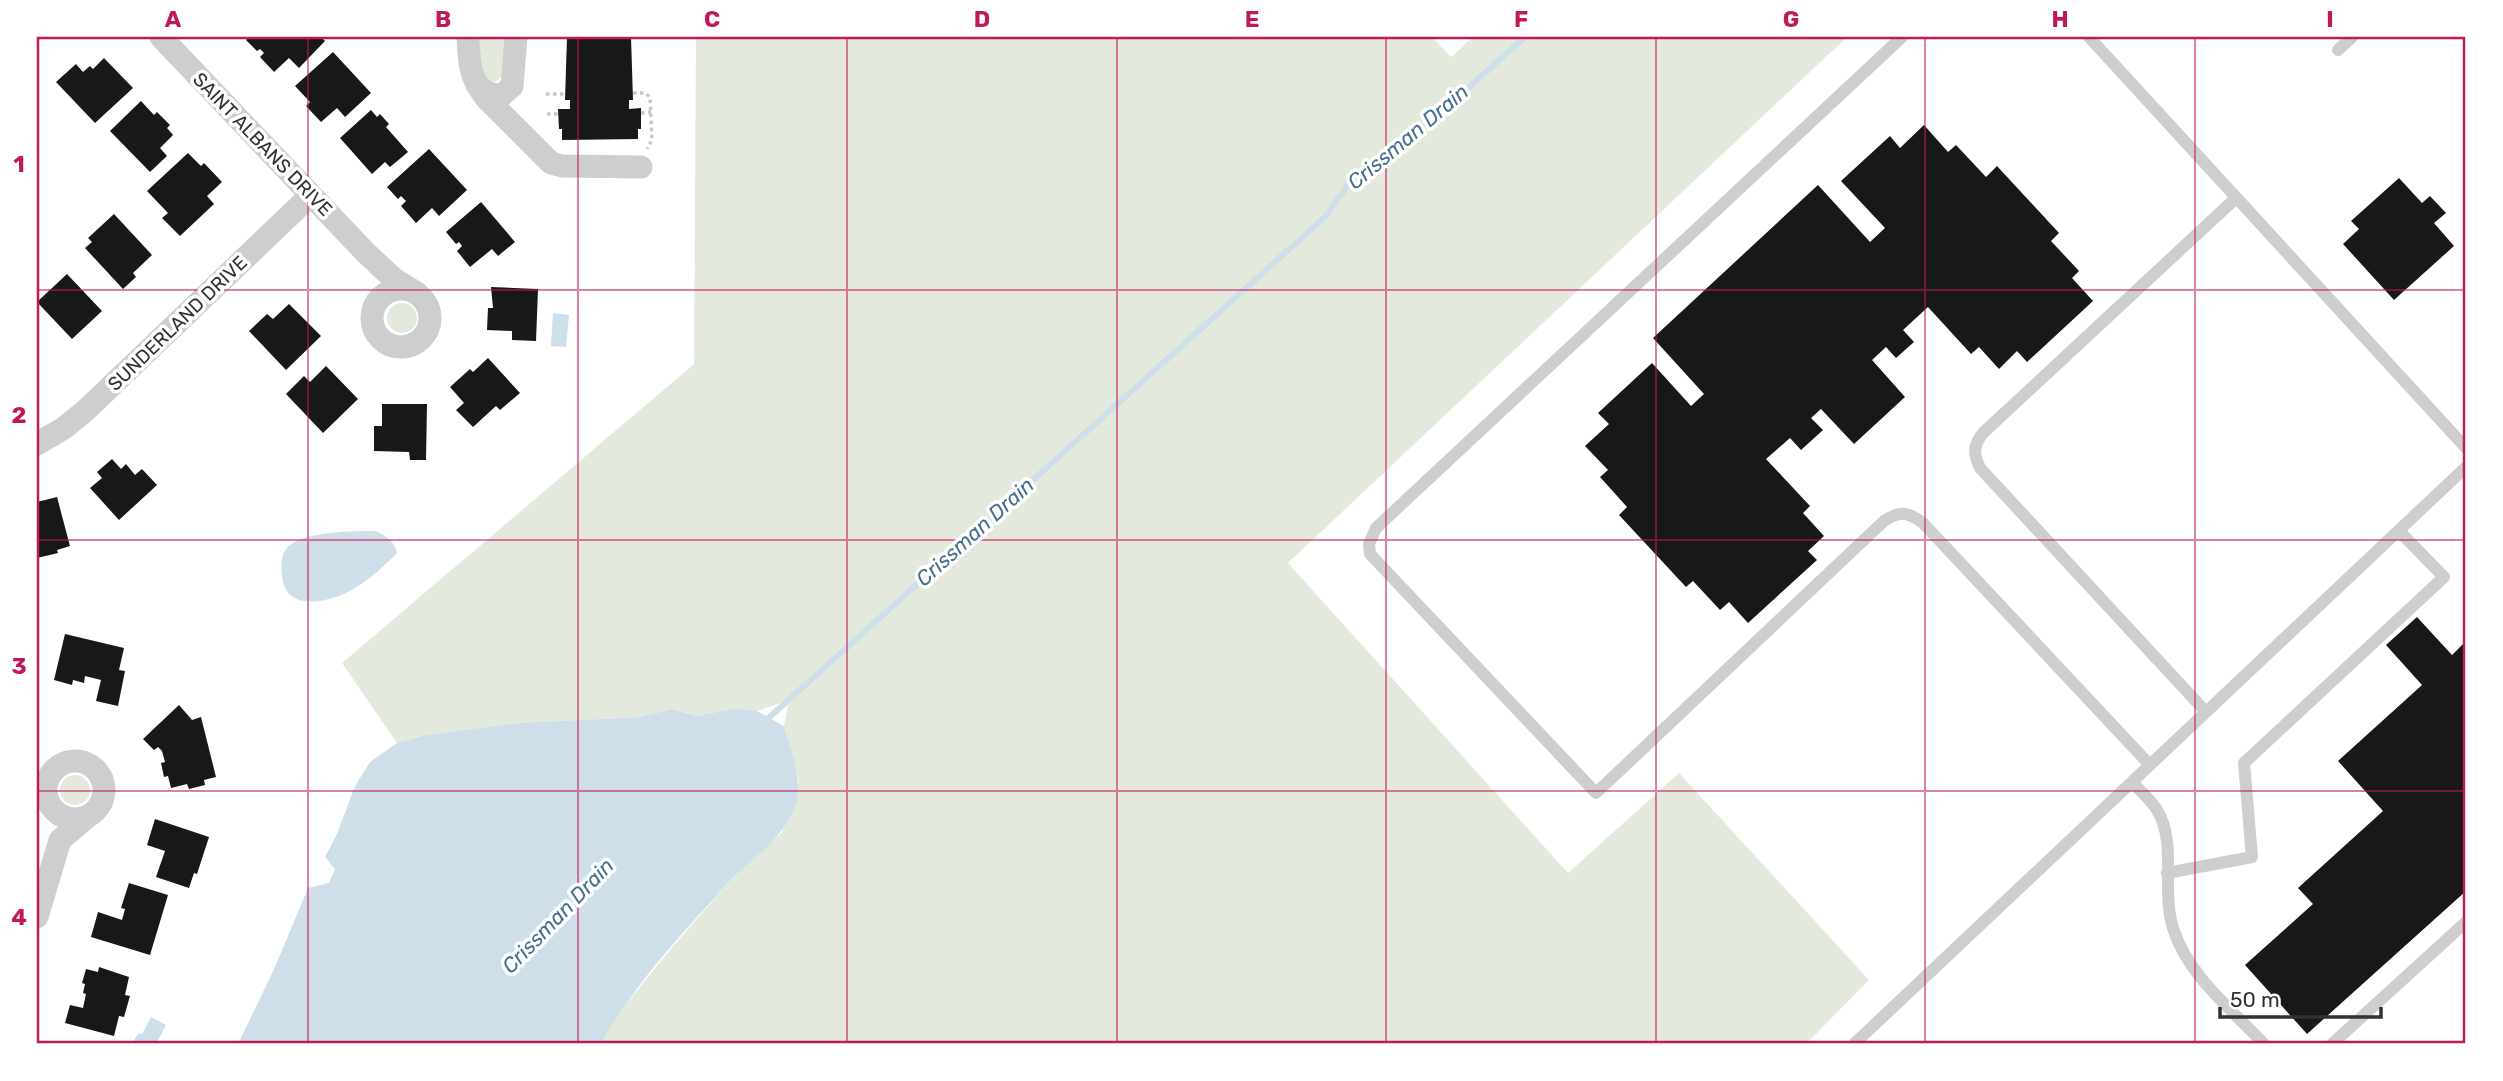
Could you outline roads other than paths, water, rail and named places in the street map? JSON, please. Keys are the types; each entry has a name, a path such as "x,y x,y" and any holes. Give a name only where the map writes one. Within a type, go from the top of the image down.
{"street":[{"name":"SAINT ALBANS DRIVE","path":"161,37 365,252 394,279 424,299 429,308 429,327 424,336 408,346 399,348 381,340 372,323 376,284 365,252"},
{"path":"468,37 469,60 477,85 486,98 545,158 557,165 641,161"},
{"path":"516,37 510,97 516,129"},
{"path":"477,85 494,95 502,95 512,86"},
{"name":"SUNDERLAND DRIVE","path":"37,444 64,428 85,411 311,195"},
{"path":"375,304 388,291 398,288 416,293"},
{"path":"37,917 61,840 100,805 104,796 102,777 88,764 69,761 52,771 47,779 47,799 61,840"},
{"path":"51,807 67,818 86,818"}],"lane":[{"path":"1902,37 1376,528 1369,544 1370,554 1596,793 1884,521 1898,512 1910,513 1923,523 2150,765"},
{"path":"2089,37 2466,447"},
{"path":"2337,50 2352,37"},
{"path":"2206,712 1980,468 1974,455 1974,444 2236,198"},
{"path":"1854,1044 2466,467"},
{"path":"2167,873 2252,857 2244,763 2444,577 2399,531"},
{"path":"2132,782 2157,809 2163,823 2168,843 2168,909 2179,946 2190,964 2264,1044"},
{"path":"2332,1044 2466,922"}],"water":[{"path":"553,313 569,315 566,347 551,346"},
{"path":"376,531 390,539 397,553 367,580 346,593 326,600 306,601 289,594 284,586 282,564 285,551 294,542 328,533"},
{"path":"736,708 757,711 784,726 798,778 794,809 781,831 727,884 659,961 628,1001 601,1044 238,1044 275,967 308,888 329,883 335,869 325,857 337,834 355,786 370,762 397,743 426,735 518,723 640,717 672,709 696,716"},
{"path":"151,1017 166,1025 156,1044 136,1044 134,1040 139,1033 142,1034"}],"waterway":[{"name":"Crissman Drain","path":"763,723 1326,216 1349,183 1394,154 1525,37"}]}
